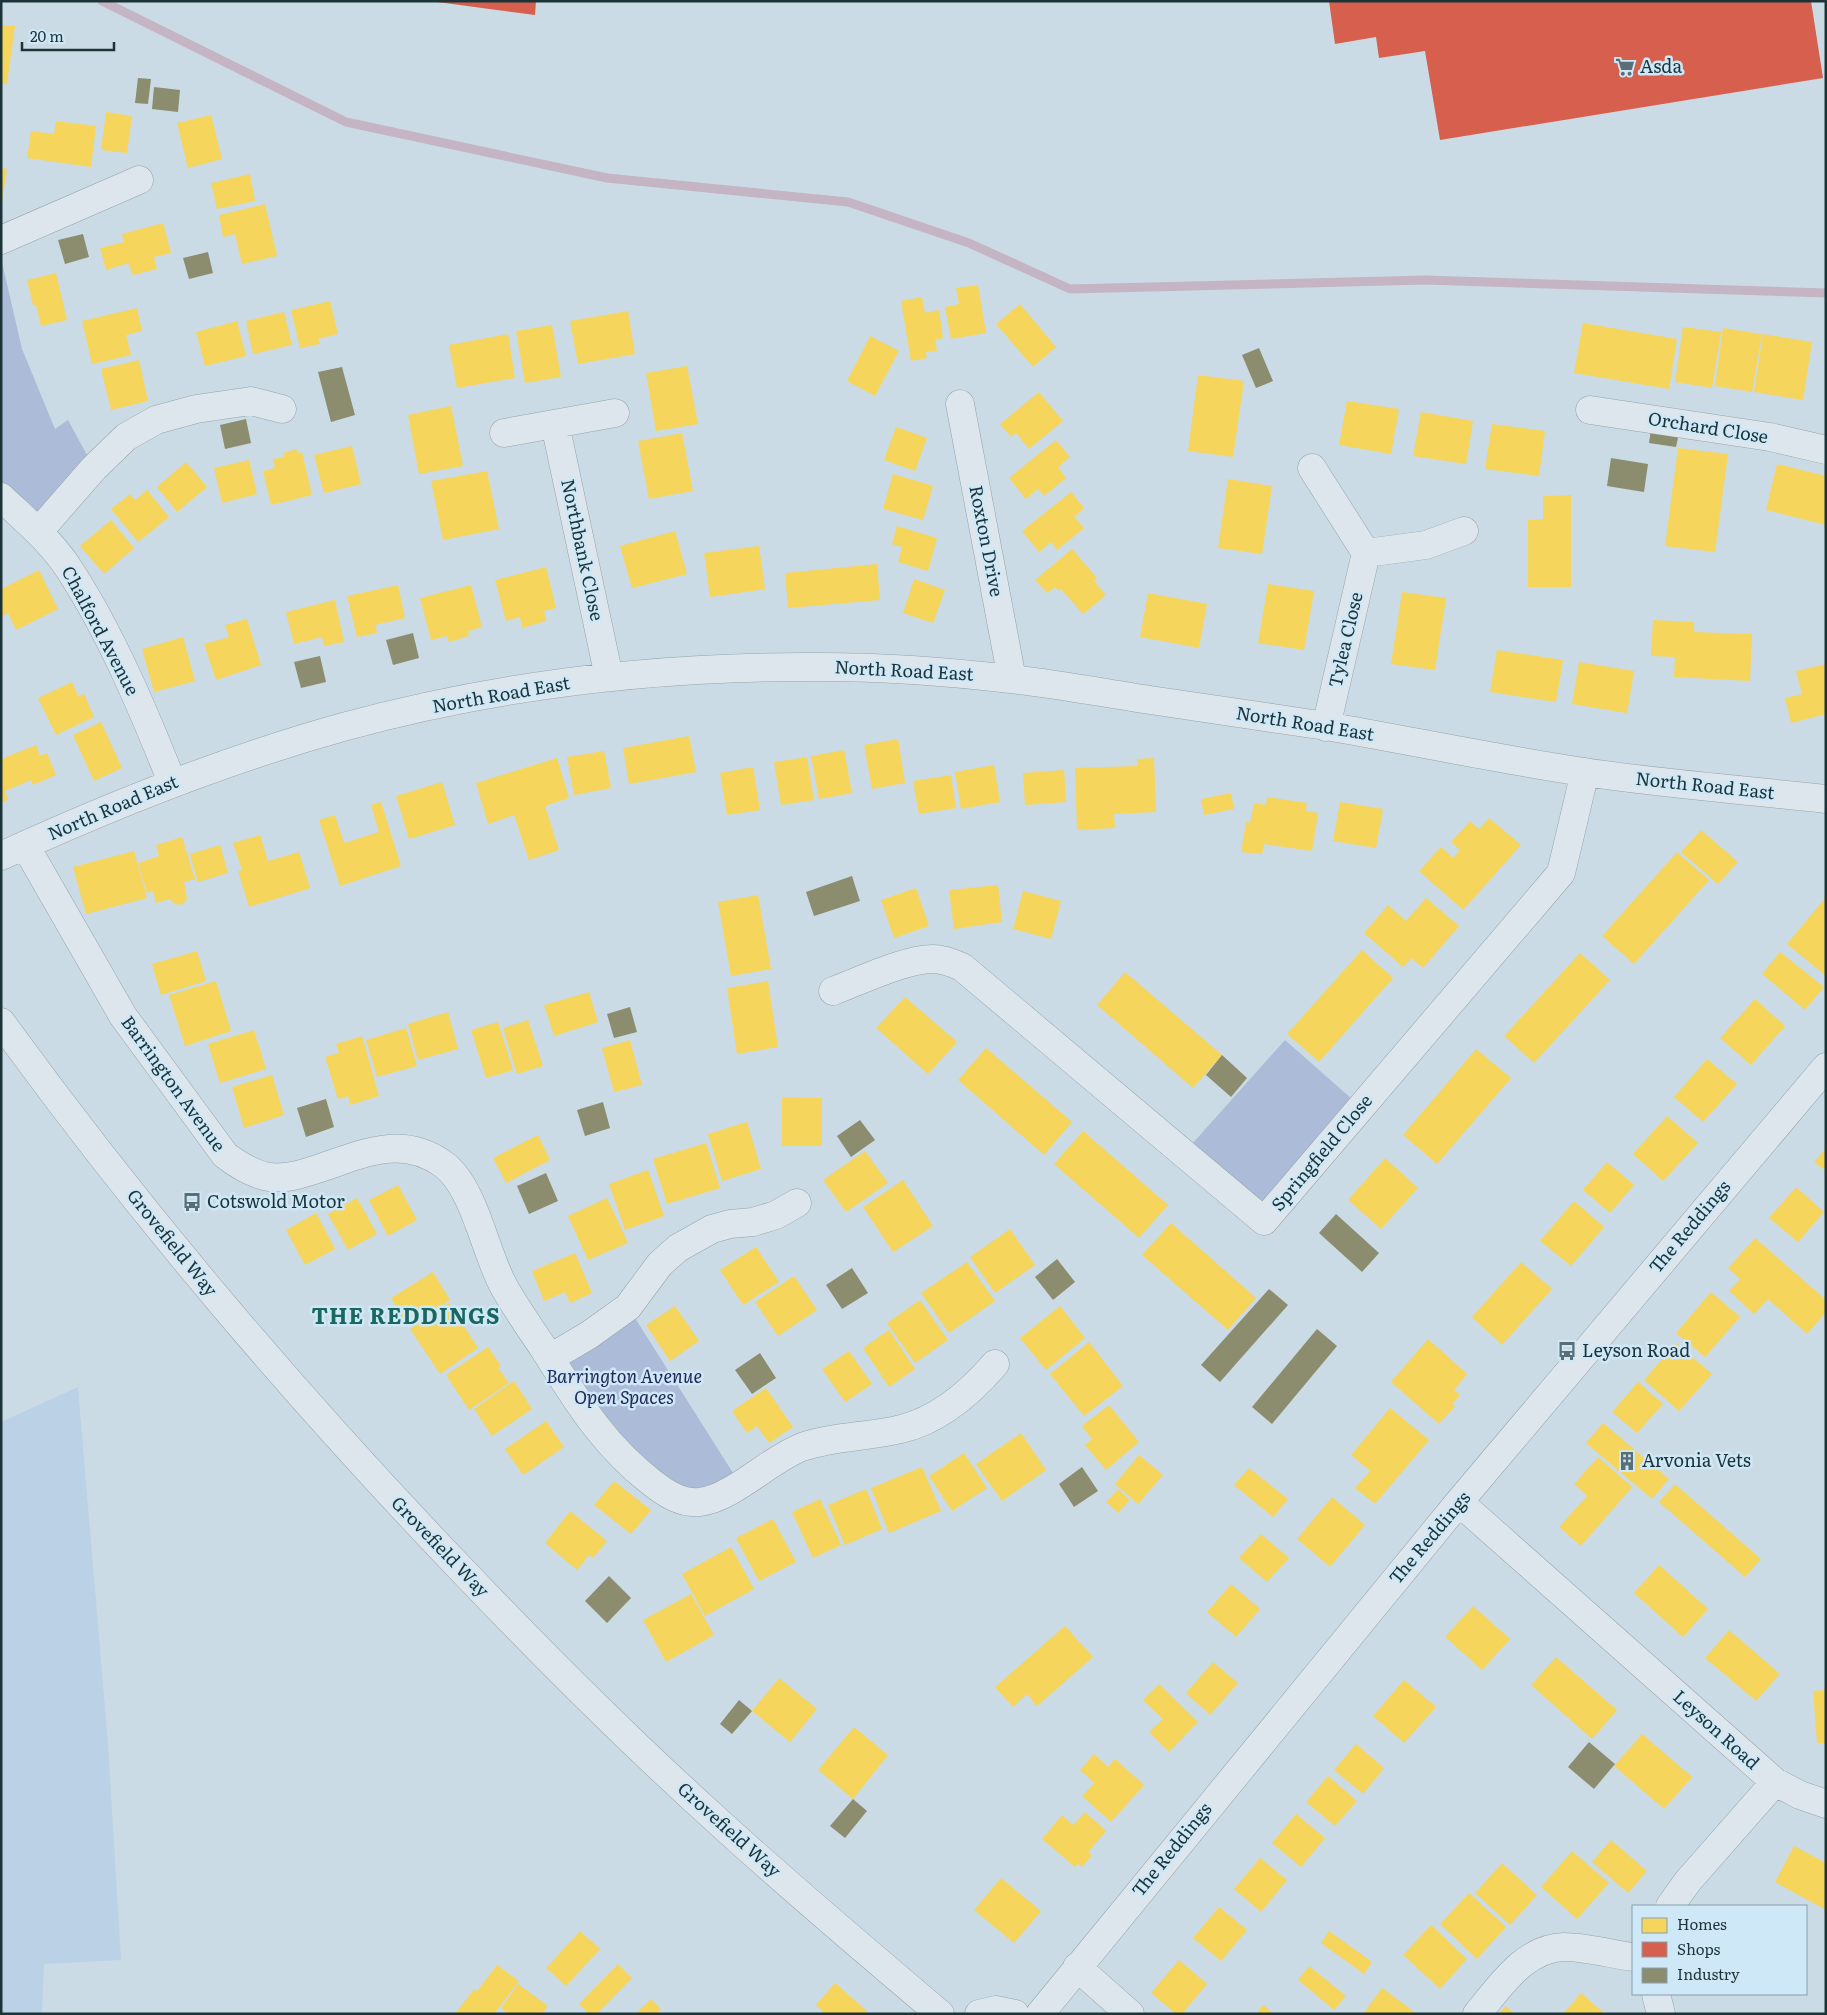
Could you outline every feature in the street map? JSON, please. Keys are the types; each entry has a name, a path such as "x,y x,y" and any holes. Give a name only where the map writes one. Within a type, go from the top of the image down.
{"street":[{"path":"1,240 139,180"},
{"path":"39,531 94,468 126,437 156,420 196,409 251,401 282,409"},
{"name":"Roxton Drive","path":"960,404 1012,679"},
{"name":"Orchard Close","path":"1590,410 1770,437 1826,450"},
{"path":"504,433 614,413"},
{"name":"Northbank Close","path":"555,424 609,677"},
{"path":"1312,468 1366,553 1426,545 1464,531"},
{"name":"Chalford Avenue","path":"1,497 39,531 68,568 97,616 148,722 172,782"},
{"name":"Tylea Close","path":"1326,727 1366,553"},
{"name":"North Road East","path":"13,850 172,782 258,753 373,720 431,706 609,677 675,671 808,666 944,672 1012,679 1326,727 1585,772 1826,799"},
{"name":"Springfield Close","path":"833,992 913,961 935,959 962,967 1264,1222 1561,873 1585,772"},
{"name":"Barrington Avenue","path":"13,850 123,1016 224,1155 238,1165 269,1177 297,1175 380,1150 398,1148 416,1150 432,1157 447,1167 463,1189 503,1284 586,1416 618,1454 674,1498 692,1502 704,1502 801,1448 825,1441 901,1429 923,1421 944,1410 964,1396 994,1364"},
{"name":"Grovefield Way","path":"1,1022 79,1127 140,1204 257,1346 386,1491 527,1638 631,1740 724,1827 940,2014"},
{"name":"The Reddings","path":"1040,2014 1459,1502 1826,1067"},
{"path":"550,1358 589,1335 628,1307 660,1264 678,1248 712,1229 768,1217 797,1203"},
{"name":"Leyson Road","path":"1459,1502 1775,1782 1800,1795 1826,1804"},
{"path":"1671,1905 1694,1874 1775,1782"},
{"path":"1476,2014 1526,1960 1548,1949 1564,1947 1632,1958"},
{"path":"1077,1968 1130,2014"},
{"path":"1656,1995 1661,2014"},
{"path":"979,2014 996,2010 1015,2014"}],"shaded area":[{"path":"78,1387 108,1744 121,1960 44,1964 42,2014 1,2014 1,1422"}],"green space":[{"path":"1,258 22,349 55,429 68,420 94,468 39,531 1,497"},
{"path":"1285,1040 1361,1107 1264,1221 1184,1153"},
{"name":"Barrington Avenue Open Spaces","path":"628,1307 740,1484 674,1498 550,1358"}],"building: Homes":[{"path":"1,25 15,26 7,84 1,83"},
{"path":"106,112 132,116 127,153 101,150"},
{"path":"211,115 222,159 188,168 177,123"},
{"path":"56,121 96,126 91,167 27,158 31,131 54,134"},
{"path":"1,168 7,169 2,202 1,202"},
{"path":"250,174 255,201 217,209 211,183"},
{"path":"265,204 277,256 242,264 235,234 223,237 219,215"},
{"path":"163,223 171,253 154,257 157,269 132,275 129,263 106,270 100,248 124,242 122,234"},
{"path":"56,273 67,320 41,326 36,305 33,305 27,280"},
{"path":"978,285 986,333 951,339 945,307 959,304 956,288"},
{"path":"922,297 925,313 939,310 943,338 935,340 937,351 926,352 927,358 911,361 901,301"},
{"path":"330,301 338,334 318,339 320,344 300,348 291,310"},
{"path":"1020,304 1056,347 1033,367 996,324"},
{"path":"137,308 142,331 126,335 131,355 92,364 82,321"},
{"path":"628,311 635,354 578,364 570,321"},
{"path":"284,312 292,345 253,354 246,321"},
{"path":"237,321 246,356 205,366 196,332"},
{"path":"1583,323 1677,339 1669,389 1574,373"},
{"path":"552,325 561,377 525,383 516,331"},
{"path":"1683,327 1721,332 1712,388 1675,382"},
{"path":"1723,328 1762,334 1752,392 1715,386"},
{"path":"508,334 515,378 457,388 449,345"},
{"path":"1763,334 1812,342 1803,400 1754,392"},
{"path":"870,336 899,351 875,396 847,381"},
{"path":"139,360 148,401 111,410 101,369"},
{"path":"687,366 698,424 656,431 646,373"},
{"path":"1198,375 1244,381 1233,457 1188,451"},
{"path":"1039,392 1063,421 1029,449 1016,433 1011,437 1000,424"},
{"path":"1347,401 1399,409 1391,454 1339,445"},
{"path":"451,406 463,466 419,474 408,415"},
{"path":"1421,412 1473,421 1466,464 1413,456"},
{"path":"1492,424 1545,431 1539,476 1485,469"},
{"path":"896,427 927,438 915,471 884,460"},
{"path":"682,433 693,491 649,499 638,441"},
{"path":"1056,440 1070,457 1058,467 1066,478 1044,496 1038,489 1026,499 1009,478"},
{"path":"352,446 361,484 324,493 314,455"},
{"path":"1678,448 1728,454 1715,552 1665,546"},
{"path":"297,449 298,453 302,452 312,495 271,505 263,471 275,468 273,459 284,457 283,453"},
{"path":"249,460 257,494 222,503 214,468"},
{"path":"186,462 207,487 177,512 157,487"},
{"path":"1777,464 1826,476 1826,525 1766,510"},
{"path":"487,471 499,529 443,540 431,481"},
{"path":"893,474 933,486 923,520 883,509"},
{"path":"1228,479 1272,486 1262,554 1218,548"},
{"path":"147,490 169,517 138,542 111,509 130,494 135,500"},
{"path":"1071,492 1084,508 1074,517 1084,528 1057,550 1051,542 1039,552 1022,531"},
{"path":"1571,495 1571,587 1528,587 1528,520 1543,519 1543,496"},
{"path":"111,520 134,548 104,574 80,546"},
{"path":"897,526 937,538 928,571 898,562 902,547 892,544"},
{"path":"675,531 687,574 632,588 620,546"},
{"path":"759,546 765,589 710,597 704,553"},
{"path":"1072,549 1097,578 1094,581 1106,595 1083,614 1061,589 1059,591 1055,587 1047,593 1035,580"},
{"path":"877,564 880,600 788,608 785,573"},
{"path":"546,567 556,608 544,611 546,621 522,628 520,617 506,621 495,580"},
{"path":"39,570 58,609 16,630 8,613 1,617 1,589"},
{"path":"914,579 945,590 933,623 903,613"},
{"path":"1268,584 1314,591 1304,650 1258,643"},
{"path":"398,585 405,618 375,625 377,633 357,637 347,596"},
{"path":"471,585 482,627 468,631 469,636 449,642 447,636 431,640 420,598"},
{"path":"1402,592 1446,598 1435,670 1391,664"},
{"path":"1148,593 1207,604 1199,648 1140,637"},
{"path":"335,600 344,642 324,646 322,637 294,644 286,612"},
{"path":"247,619 261,665 216,680 204,644 229,637 225,625"},
{"path":"1653,620 1694,622 1694,632 1752,634 1750,681 1674,677 1675,657 1651,656"},
{"path":"183,637 195,681 154,692 142,649"},
{"path":"1497,650 1563,660 1556,702 1490,692"},
{"path":"1579,662 1634,671 1627,713 1572,704"},
{"path":"1826,664 1826,714 1791,723 1785,698 1802,694 1796,671"},
{"path":"72,682 78,696 84,694 94,717 56,735 38,698"},
{"path":"101,722 122,768 94,781 73,735"},
{"path":"689,736 696,772 629,784 623,748"},
{"path":"898,739 905,783 872,789 864,745"},
{"path":"36,745 40,756 47,753 56,775 33,785 31,780 5,791 8,800 1,803 1,759"},
{"path":"844,750 852,793 819,799 811,756"},
{"path":"604,751 611,788 574,795 567,757"},
{"path":"807,757 814,800 781,805 774,762"},
{"path":"557,758 569,798 545,806 559,850 529,860 514,815 488,824 476,783"},
{"path":"1154,758 1156,812 1114,814 1115,828 1077,830 1075,768 1138,766 1137,759"},
{"path":"994,765 1000,802 961,809 955,772"},
{"path":"753,767 760,810 727,815 720,773"},
{"path":"1064,770 1066,802 1025,805 1023,773"},
{"path":"951,775 956,808 919,814 913,781"},
{"path":"442,782 455,825 409,839 396,796"},
{"path":"1231,793 1234,809 1204,815 1201,799"},
{"path":"1267,797 1307,803 1306,811 1318,813 1312,851 1264,844 1262,854 1241,852 1246,822 1250,823 1254,803 1266,805"},
{"path":"381,802 401,866 340,886 319,820 335,815 344,843 379,832 371,805"},
{"path":"1340,802 1383,809 1376,848 1333,841"},
{"path":"1489,818 1521,845 1463,910 1419,871 1441,847 1453,858 1460,850 1451,842 1470,821 1479,829"},
{"path":"1701,830 1738,862 1718,884 1681,852"},
{"path":"260,835 268,861 299,852 310,888 249,907 238,871 242,870 233,843"},
{"path":"182,837 195,879 184,882 187,899 184,903 179,905 173,903 170,899 156,903 153,891 147,893 138,863 159,856 156,845"},
{"path":"220,845 228,873 198,882 190,854"},
{"path":"134,851 147,898 86,914 73,867"},
{"path":"1677,852 1709,880 1634,964 1602,936"},
{"path":"998,885 1002,922 954,929 949,890"},
{"path":"916,888 929,926 894,938 881,900"},
{"path":"1023,891 1061,901 1051,939 1013,929"},
{"path":"758,895 771,969 731,976 718,902"},
{"path":"1826,897 1826,976 1787,944"},
{"path":"1426,898 1459,926 1423,968 1411,958 1403,967 1364,933 1388,905 1406,921"},
{"path":"1362,950 1393,978 1319,1062 1287,1034"},
{"path":"197,951 206,981 161,995 152,964"},
{"path":"1780,952 1824,987 1805,1010 1762,974"},
{"path":"1580,953 1610,980 1534,1063 1504,1036"},
{"path":"1125,972 1222,1055 1193,1088 1097,1005"},
{"path":"216,981 231,1031 185,1046 169,995"},
{"path":"768,981 778,1047 737,1054 727,988"},
{"path":"589,992 598,1022 554,1036 544,1005"},
{"path":"905,997 957,1042 928,1074 876,1028"},
{"path":"1755,999 1785,1026 1751,1065 1720,1038"},
{"path":"448,1012 458,1049 418,1060 408,1024"},
{"path":"528,1020 543,1066 517,1074 503,1028"},
{"path":"498,1022 513,1070 486,1078 471,1030"},
{"path":"406,1028 417,1066 377,1077 366,1040"},
{"path":"254,1030 266,1069 220,1083 208,1044"},
{"path":"362,1036 379,1096 350,1105 348,1096 338,1099 325,1057 339,1053 336,1044"},
{"path":"630,1040 642,1085 614,1092 602,1048"},
{"path":"986,1048 1072,1122 1044,1155 958,1080"},
{"path":"1476,1049 1511,1078 1437,1164 1403,1135"},
{"path":"1707,1059 1737,1084 1703,1122 1674,1097"},
{"path":"272,1075 284,1115 244,1128 232,1087"},
{"path":"782,1097 822,1098 822,1146 782,1146"},
{"path":"1667,1116 1698,1143 1663,1181 1633,1154"},
{"path":"747,1122 761,1169 722,1181 708,1134"},
{"path":"1083,1131 1168,1205 1139,1238 1054,1164"},
{"path":"538,1135 550,1160 506,1183 493,1158"},
{"path":"706,1143 720,1188 667,1204 653,1159"},
{"path":"1826,1148 1826,1171 1814,1162"},
{"path":"865,1151 888,1183 846,1212 823,1180"},
{"path":"1385,1158 1418,1188 1381,1229 1348,1200"},
{"path":"1607,1162 1634,1185 1610,1213 1583,1190"},
{"path":"648,1170 664,1216 625,1230 609,1184"},
{"path":"903,1180 933,1226 893,1252 863,1207"},
{"path":"398,1185 417,1220 388,1236 369,1200"},
{"path":"1796,1187 1824,1212 1798,1242 1769,1218"},
{"path":"357,1198 377,1234 348,1250 328,1214"},
{"path":"607,1198 628,1243 588,1260 568,1216"},
{"path":"1574,1201 1604,1227 1571,1266 1540,1241"},
{"path":"316,1213 335,1249 305,1265 286,1230"},
{"path":"1171,1223 1256,1298 1228,1330 1142,1255"},
{"path":"1010,1229 1035,1265 995,1293 970,1257"},
{"path":"1755,1238 1826,1300 1826,1312 1807,1334 1768,1299 1754,1314 1729,1291 1740,1279 1728,1268"},
{"path":"756,1247 779,1282 743,1305 720,1270"},
{"path":"575,1253 592,1293 570,1303 565,1292 544,1301 532,1271"},
{"path":"967,1262 995,1301 949,1333 921,1293"},
{"path":"1521,1262 1552,1289 1502,1345 1472,1317"},
{"path":"433,1272 450,1300 408,1326 391,1298"},
{"path":"794,1276 817,1310 778,1336 755,1302"},
{"path":"1711,1292 1740,1317 1705,1357 1676,1333"},
{"path":"920,1300 948,1340 915,1363 887,1323"},
{"path":"449,1303 478,1348 440,1374 410,1329"},
{"path":"675,1306 699,1341 670,1361 646,1325"},
{"path":"1060,1306 1085,1338 1046,1370 1020,1338"},
{"path":"889,1330 915,1369 889,1387 863,1348"},
{"path":"1428,1339 1467,1374 1454,1390 1460,1395 1452,1404 1455,1406 1439,1424 1391,1382"},
{"path":"1089,1342 1123,1386 1084,1416 1050,1374"},
{"path":"1676,1343 1712,1374 1679,1411 1644,1380"},
{"path":"488,1347 501,1366 498,1368 509,1383 469,1410 446,1375"},
{"path":"849,1351 872,1384 845,1402 822,1369"},
{"path":"514,1381 532,1409 492,1436 474,1409"},
{"path":"1638,1382 1663,1404 1637,1433 1612,1412"},
{"path":"766,1388 793,1427 769,1443 757,1426 747,1433 732,1411"},
{"path":"1109,1405 1139,1442 1106,1470 1085,1445 1092,1439 1082,1426"},
{"path":"1390,1408 1429,1440 1375,1504 1355,1488 1370,1471 1351,1455"},
{"path":"546,1421 564,1447 523,1475 505,1449"},
{"name":"Arvonia Vets","path":"1603,1423 1669,1479 1652,1499 1586,1443"},
{"path":"1021,1433 1046,1470 1002,1501 976,1464"},
{"path":"964,1453 987,1488 952,1511 929,1476"},
{"path":"1139,1455 1163,1475 1138,1504 1115,1484"},
{"path":"1598,1457 1632,1487 1581,1546 1559,1527 1587,1496 1574,1484"},
{"path":"922,1467 941,1511 889,1533 871,1488"},
{"path":"1249,1468 1288,1499 1273,1517 1234,1485"},
{"path":"614,1481 651,1510 631,1534 594,1505"},
{"path":"1675,1484 1761,1559 1745,1577 1659,1502"},
{"path":"866,1489 882,1529 845,1545 828,1505"},
{"path":"1118,1489 1130,1500 1118,1513 1106,1502"},
{"path":"1332,1497 1365,1525 1330,1567 1297,1539"},
{"path":"820,1499 841,1545 813,1558 792,1512"},
{"path":"570,1511 607,1541 593,1558 589,1555 577,1570 545,1543"},
{"path":"773,1519 796,1562 759,1581 736,1538"},
{"path":"1261,1534 1289,1558 1267,1582 1239,1558"},
{"path":"731,1547 754,1589 705,1616 682,1574"},
{"path":"1659,1565 1708,1609 1683,1637 1634,1593"},
{"path":"1231,1584 1260,1609 1236,1637 1207,1612"},
{"path":"691,1594 714,1635 666,1662 643,1620"},
{"path":"1473,1606 1510,1639 1482,1670 1445,1637"},
{"path":"1065,1626 1093,1657 1037,1706 1027,1694 1013,1707 995,1687"},
{"path":"1729,1630 1780,1674 1756,1701 1705,1658"},
{"path":"1556,1657 1617,1710 1592,1739 1531,1685"},
{"path":"1213,1662 1238,1683 1210,1715 1186,1693"},
{"path":"779,1678 817,1709 790,1742 752,1711"},
{"path":"1404,1680 1436,1707 1404,1743 1373,1716"},
{"path":"1159,1684 1198,1722 1169,1752 1149,1732 1163,1719 1143,1700"},
{"path":"1826,1690 1826,1743 1817,1743 1813,1691"},
{"path":"854,1727 888,1755 853,1799 818,1770"},
{"path":"1642,1734 1692,1777 1664,1809 1614,1766"},
{"path":"1356,1744 1384,1768 1363,1794 1334,1770"},
{"path":"1094,1754 1108,1767 1115,1759 1144,1785 1111,1822 1082,1796 1094,1783 1080,1770"},
{"path":"1328,1776 1357,1801 1335,1826 1306,1802"},
{"path":"1085,1812 1106,1831 1088,1852 1092,1855 1082,1867 1078,1864 1075,1867 1042,1839 1062,1815 1073,1825"},
{"path":"1296,1814 1325,1838 1301,1867 1272,1843"},
{"path":"1611,1840 1647,1871 1628,1893 1592,1862"},
{"path":"1794,1846 1826,1863 1826,1910 1775,1882"},
{"path":"1572,1851 1609,1883 1577,1919 1541,1887"},
{"path":"1260,1858 1287,1880 1261,1912 1234,1889"},
{"path":"1502,1863 1537,1895 1510,1925 1475,1893"},
{"path":"1001,1878 1041,1911 1014,1943 974,1910"},
{"path":"1469,1893 1506,1927 1477,1959 1440,1924"},
{"path":"1219,1907 1247,1930 1221,1961 1193,1938"},
{"path":"1431,1925 1467,1959 1440,1989 1403,1955"},
{"path":"580,1931 600,1949 566,1986 546,1968"},
{"path":"1329,1931 1372,1962 1364,1974 1321,1943"},
{"path":"1179,1960 1207,1984 1182,2014 1176,2014 1151,1993"},
{"path":"618,1964 632,1978 597,2014 589,2014 579,2004"},
{"path":"497,1965 519,1981 494,2014 455,2014 474,1989 477,1991"},
{"path":"1309,1966 1346,1996 1334,2010 1298,1980"},
{"path":"835,1983 867,2011 865,2014 825,2014 816,2005"},
{"path":"518,1984 548,2006 542,2014 508,2014 501,2008"},
{"path":"1382,1988 1417,2014 1363,2014"},
{"path":"1581,1993 1605,2014 1563,2014"},
{"path":"651,1999 661,2009 657,2014 635,2014"},
{"path":"1263,2005 1274,2014 1256,2014"},
{"path":"1506,2006 1514,2014 1498,2014"}],"building: Shops":[{"path":"430,1 536,1 535,15"},
{"name":"Asda","path":"1329,1 1811,1 1823,78 1440,140 1425,51 1379,58 1376,37 1335,44"}],"building: Industry":[{"path":"138,78 151,79 148,104 135,103"},
{"path":"154,87 180,90 178,112 152,109"},
{"path":"83,234 89,257 65,264 58,240"},
{"path":"208,252 213,273 189,279 183,258"},
{"path":"1259,348 1273,381 1256,388 1242,355"},
{"path":"342,367 355,415 331,422 318,372"},
{"path":"246,419 251,443 225,449 220,425"},
{"path":"1651,429 1679,433 1676,447 1649,443"},
{"path":"1611,458 1648,464 1644,492 1607,486"},
{"path":"413,633 419,658 393,665 386,640"},
{"path":"320,656 326,682 301,688 294,662"},
{"path":"852,876 860,901 814,916 806,892"},
{"path":"630,1007 637,1032 614,1038 607,1014"},
{"path":"1222,1055 1247,1078 1231,1097 1206,1075"},
{"path":"326,1099 334,1127 306,1137 297,1108"},
{"path":"603,1102 610,1128 585,1136 577,1110"},
{"path":"860,1120 875,1140 851,1157 837,1136"},
{"path":"546,1173 558,1201 529,1214 517,1186"},
{"path":"1336,1214 1379,1253 1362,1272 1319,1233"},
{"path":"1057,1259 1075,1282 1053,1300 1035,1277"},
{"path":"852,1268 868,1293 842,1309 826,1285"},
{"path":"1269,1289 1288,1305 1220,1382 1201,1365"},
{"path":"1317,1329 1337,1346 1272,1424 1252,1407"},
{"path":"760,1353 776,1378 752,1394 735,1370"},
{"path":"1082,1467 1098,1491 1074,1507 1059,1484"},
{"path":"609,1576 631,1598 607,1623 585,1601"},
{"path":"739,1700 752,1711 732,1734 720,1724"},
{"path":"1589,1742 1615,1764 1594,1789 1568,1767"},
{"path":"853,1799 867,1811 845,1838 830,1826"}],"waterway":[{"path":"102,1 346,122 607,178 848,202 969,243 1070,289 1425,280 1826,293"}],"place":[{"name":"Asda","path":"1625,67"},
{"name":"Cotswold Motor","path":"192,1202"},
{"name":"Leyson Road","path":"1567,1351"},
{"name":"Arvonia Vets","path":"1627,1461"}],"district":[{"name":"THE REDDINGS","path":"406,1316"}]}
